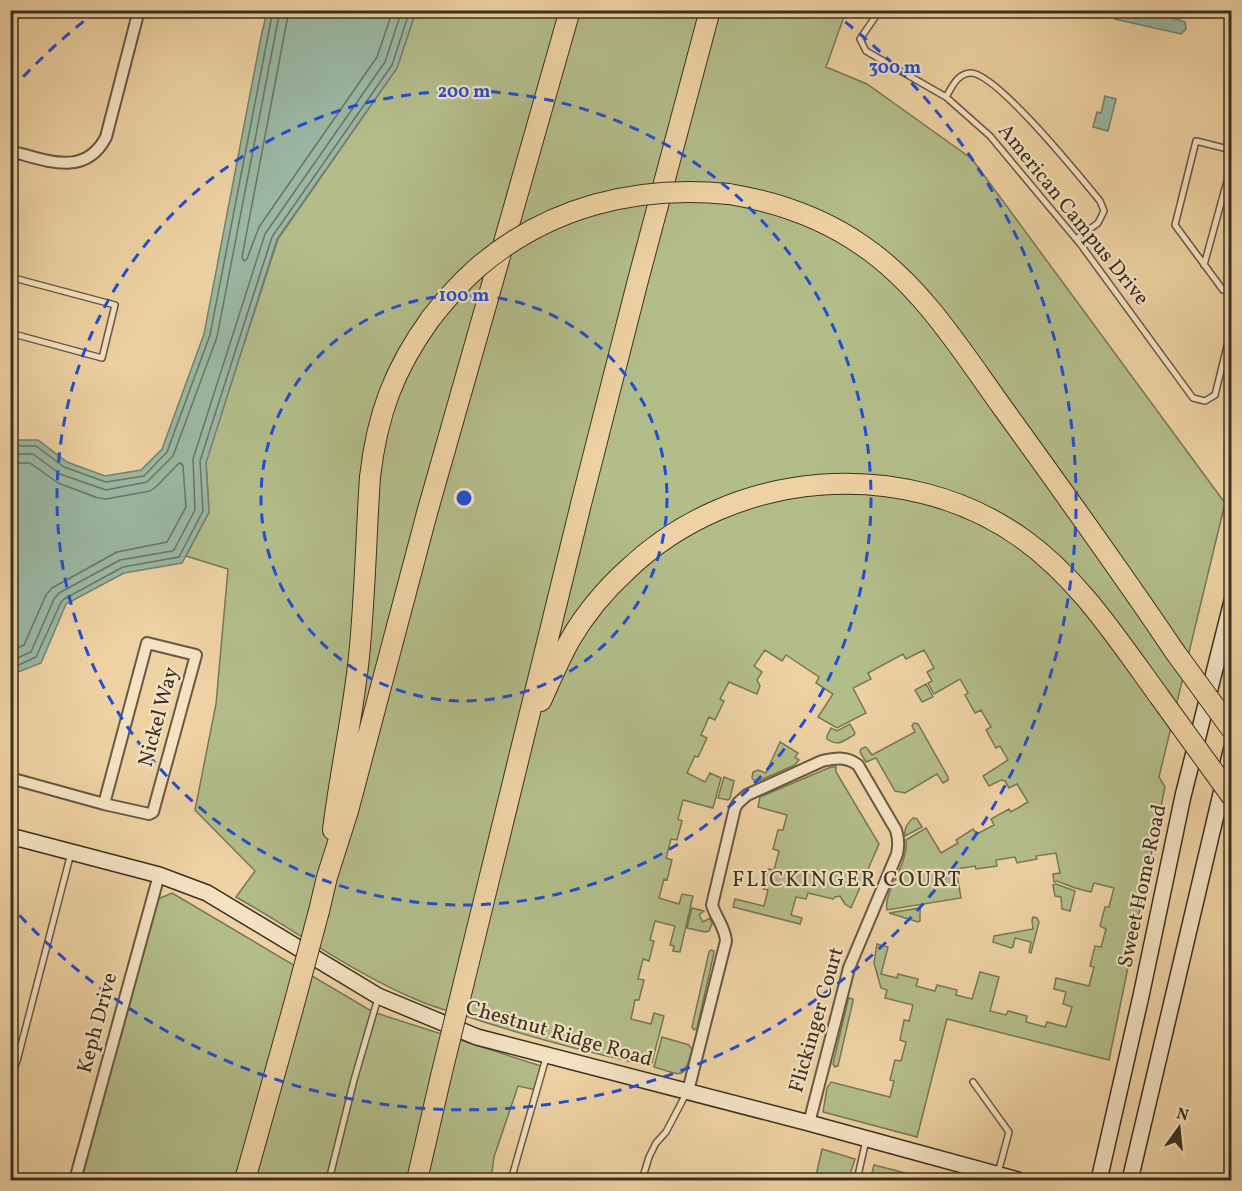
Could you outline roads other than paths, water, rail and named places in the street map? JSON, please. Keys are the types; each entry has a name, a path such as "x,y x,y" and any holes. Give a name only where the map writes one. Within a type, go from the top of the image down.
{"highway":[{"path":"245,1180 431,502 570,10"},
{"path":"417,1180 580,504 710,10"},
{"path":"327,877 339,781 359,656 369,489 374,449 394,379 414,342 431,318 452,292 487,260 526,234 567,214 619,198 656,193 705,192 729,194 771,203 807,215 837,230 864,246 900,276 922,299 958,346 1232,730"},
{"path":"522,742 571,639 602,596 656,544 723,507 764,494 799,486 871,485 920,493 967,508 1009,530 1044,555 1073,583 1108,626 1232,797"}],"street":[{"path":"10,151 50,161 71,163 88,158 101,147 106,137 139,10"},
{"name":"Sweet Home Road","path":"1099,1180 1183,796 1232,600"},
{"name":"Nickel Way","path":"10,778 104,804 149,814 153,812 196,655 147,643 104,804"},
{"path":"1130,1180 1232,747"},
{"name":"Flickinger Court","path":"688,1091 726,941 726,932 712,905 735,808 747,795 822,761 833,758 852,760 858,765 896,830 899,846 849,968 808,1123"},
{"name":"Chestnut Ridge Road","path":"10,836 159,875 207,892 378,996 477,1037 867,1138 1018,1180"},
{"name":"Keph Drive","path":"75,1180 159,875"}],"lane":[{"name":"American Campus Drive","path":"880,10 860,39 866,51 946,97 990,136 1076,239 1193,398 1205,401 1215,395 1232,326"},
{"path":"946,97 958,77 968,73 977,73 986,78 1015,105 1052,143 1100,201 1104,211 1098,223 1076,239"},
{"path":"1232,150 1196,141 1175,225 1223,290 1232,292"},
{"path":"1204,265 1232,163"},
{"path":"10,278 116,305 102,358 10,333"},
{"path":"10,1072 13,1072 17,1061 71,852"},
{"path":"329,1180 378,996"},
{"path":"511,1180 547,1054"},
{"path":"973,1082 1009,1132 997,1175"},
{"path":"642,1180 656,1143 666,1132 688,1091"},
{"path":"857,1180 867,1138"}],"water":[{"path":"267,11 416,11 397,68 277,239 206,463 209,512 182,563 124,573 66,604 41,663 11,675 11,440 38,440 67,462 105,476 141,470 162,449 204,334"},
{"path":"1110,11 1152,11 1185,22 1186,29 1181,34 1115,19"},
{"path":"1105,96 1116,99 1108,131 1093,127 1097,112 1101,113"}],"district":[{"name":"FLICKINGER COURT","path":"847,880"}]}
